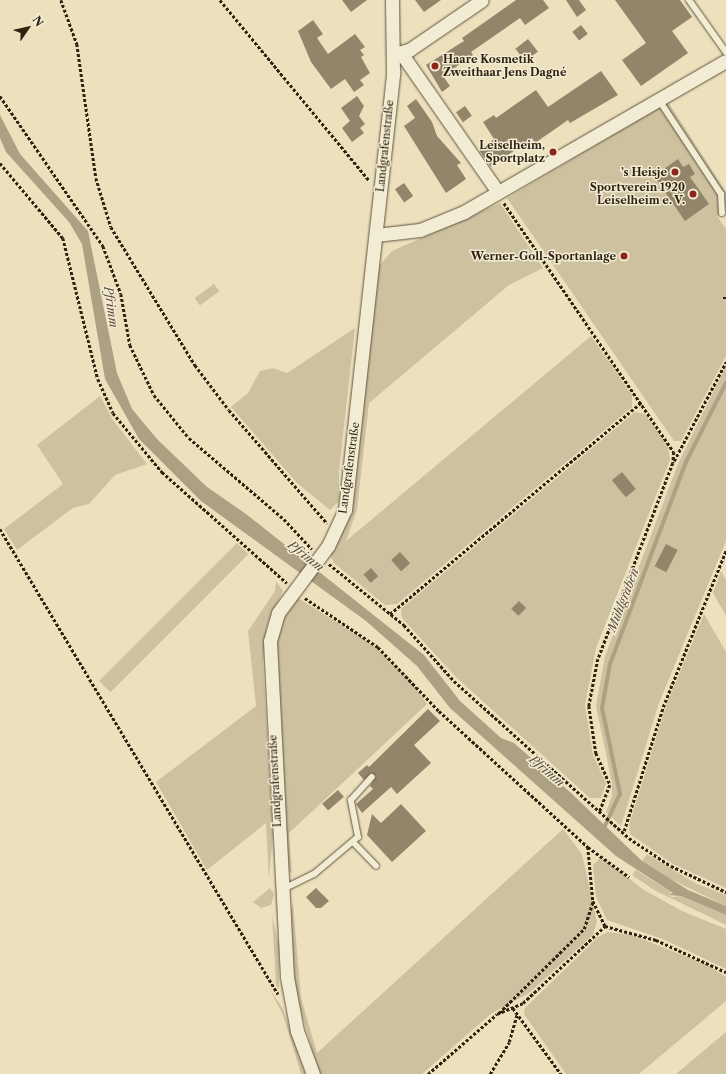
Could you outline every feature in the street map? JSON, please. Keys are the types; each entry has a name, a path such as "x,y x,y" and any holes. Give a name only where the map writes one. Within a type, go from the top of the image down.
{"street":[{"name":"Landgrafenstraße","path":"313,1074 292,1003 280,890 269,662 274,623 295,586 318,559 336,533 349,486 381,184 397,53 392,0"},
{"path":"482,0 397,53 498,192"},
{"path":"376,235 420,230 464,212 658,98 726,61"}],"lane":[{"path":"689,0 726,52"},
{"path":"658,98 721,194 722,213"},
{"path":"280,890 314,874 354,842 359,831 351,800 372,777"},
{"path":"354,842 376,866"}],"path":[{"path":"61,0 77,44 96,178 111,227 220,399 336,533"},
{"path":"220,0 363,175 381,184"},
{"path":"0,96 103,246 121,294 130,345 154,395 189,438 284,519 318,559 390,614 454,681 600,811 648,850 698,881 726,892"},
{"path":"0,163 63,238 98,379 113,413 162,472 295,586 378,647 439,711 588,847 629,877"},
{"path":"498,192 672,447 673,463"},
{"path":"600,811 610,785 596,753 589,706 598,659 673,463 726,362"},
{"path":"390,614 641,403"},
{"path":"0,529 276,993 292,1003"},
{"path":"624,831 663,707 726,550"},
{"path":"588,847 593,901 605,926 656,940 726,972"},
{"path":"428,1074 498,1014 584,929 593,901"},
{"path":"498,1014 513,1008 528,999 605,926"},
{"path":"513,1008 562,1074"},
{"path":"490,1074 509,1042 517,1014"}],"shaded area":[{"name":"Werner-Goll-Sportanlage","path":"668,102 726,192 726,211 717,216 726,229 726,356 681,441 674,441 507,198"},
{"path":"0,115 20,154 88,231 117,373 132,409 157,439 207,487 246,514 424,655 460,701 501,738 514,743 571,793 642,861 688,890 726,906 726,915 681,896 668,895 673,893 616,856 450,708 417,666 366,621 201,501 139,439 105,379 82,244 69,222 6,152 0,138"},
{"path":"500,203 543,268 509,285 369,403 357,510 346,541 591,336 632,395 632,407 397,604 385,605 334,563 330,555 346,524 354,494 379,266 392,251"},
{"path":"214,284 219,291 200,305 195,298"},
{"path":"355,328 339,471 339,501 330,510 297,483 231,407 248,393 260,371 273,368 287,373"},
{"path":"726,366 726,541 659,703 621,826 606,812 612,796 612,783 596,706 605,656 678,464"},
{"path":"100,396 113,420 147,464 115,475 89,504 73,508 17,550 4,529 63,484 37,445"},
{"path":"635,412 645,414 668,447 670,460 596,648 585,705 593,755 606,783 601,798 590,798 456,677 402,618 401,609"},
{"path":"237,543 248,554 110,692 99,681"},
{"path":"721,571 726,580 726,616 713,593"},
{"path":"276,581 283,591 267,625 263,664 273,833 269,879 266,823 207,870 156,782 256,706 248,631 275,591"},
{"path":"298,598 374,646 404,673 427,704 289,833 292,873 287,870 276,639 284,614"},
{"path":"704,614 726,652 726,888 673,864 630,834 629,825 666,706"},
{"path":"563,829 582,854 597,922 593,935 529,993 492,1013 422,1074 319,1074 296,994 289,919 293,903 301,998 317,1053"},
{"path":"647,854 697,884 726,895 726,906 660,874 642,861"},
{"path":"601,857 644,890 682,911 726,929 726,969 663,939 607,920 596,897 593,865"},
{"path":"636,870 671,892 668,895 672,897 681,896 726,915 726,925 654,890 632,875"},
{"path":"270,888 274,894 271,905 261,908 253,902"},
{"path":"272,916 279,945 279,990 276,985"},
{"path":"608,932 632,935 707,965 726,977 726,1001 639,1074 566,1074 524,1014 525,1008 598,937"},
{"path":"269,988 283,1009 306,1074 301,1074 283,1015"},
{"path":"726,1032 726,1074 676,1074"}],"building":[{"path":"342,0 367,0 351,12"},
{"path":"415,0 441,0 424,12"},
{"path":"516,0 543,0 549,8 525,25 520,18 471,52 473,55 443,76 450,86 442,92 426,65 464,41 462,38"},
{"path":"566,0 579,0 586,10 577,17"},
{"path":"615,0 680,0 692,17 672,31 688,53 641,86 622,60 646,43"},
{"path":"313,20 323,34 317,38 328,54 355,34 365,47 360,50 364,55 361,57 370,73 360,80 364,85 354,92 345,79 331,89 311,62 298,31"},
{"path":"581,25 588,34 579,40 572,32"},
{"path":"528,39 538,52 525,61 515,49"},
{"path":"601,71 618,95 570,123 568,120 535,143 532,138 491,167 479,150 494,139 483,122 494,115 496,118 536,90 548,107"},
{"path":"357,96 364,106 359,116 365,124 360,128 364,133 352,142 342,128 350,121 341,108"},
{"path":"416,99 432,122 437,136 461,163 457,165 466,179 446,193 404,126 415,118 407,106"},
{"path":"465,106 472,116 463,122 456,112"},
{"name":"Sportverein 1920 Leiselheim e. V.","path":"678,159 683,167 689,164 695,174 690,177 709,204 685,221 654,176"},
{"path":"404,183 413,196 404,202 395,189"},
{"path":"622,472 636,489 626,497 612,480"},
{"path":"666,544 678,550 666,572 655,566"},
{"path":"400,552 410,563 401,571 391,560"},
{"path":"371,568 378,576 371,583 363,575"},
{"path":"519,601 526,608 518,616 511,609"},
{"path":"428,709 440,721 414,745 431,763 397,794 391,787 362,813 356,804 373,789 370,786 376,776 371,773 364,780 358,773 367,765 369,767"},
{"path":"338,790 344,797 328,811 322,804"},
{"path":"401,804 426,831 392,862 367,835 372,814 381,823"},
{"path":"316,888 329,901 321,908 316,908 306,897"}],"waterway":[{"name":"Mühlgraben","path":"603,830 620,794 602,708 610,664 685,464 726,383"}],"place":[{"name":"Haare Kosmetik Zweithaar Jens Dagné","path":"435,66"},
{"name":"Leiselheim, Sportplatz","path":"553,152"},
{"name":"’s Heisje","path":"675,172"},
{"name":"Sportverein 1920 Leiselheim e. V.","path":"693,194"},
{"name":"Werner-Goll-Sportanlage","path":"624,256"}],"water label":[{"name":"Pfrimm","path":"111,307"},
{"name":"Pfrimm","path":"306,556"},
{"name":"Pfrimm","path":"547,771"}]}
